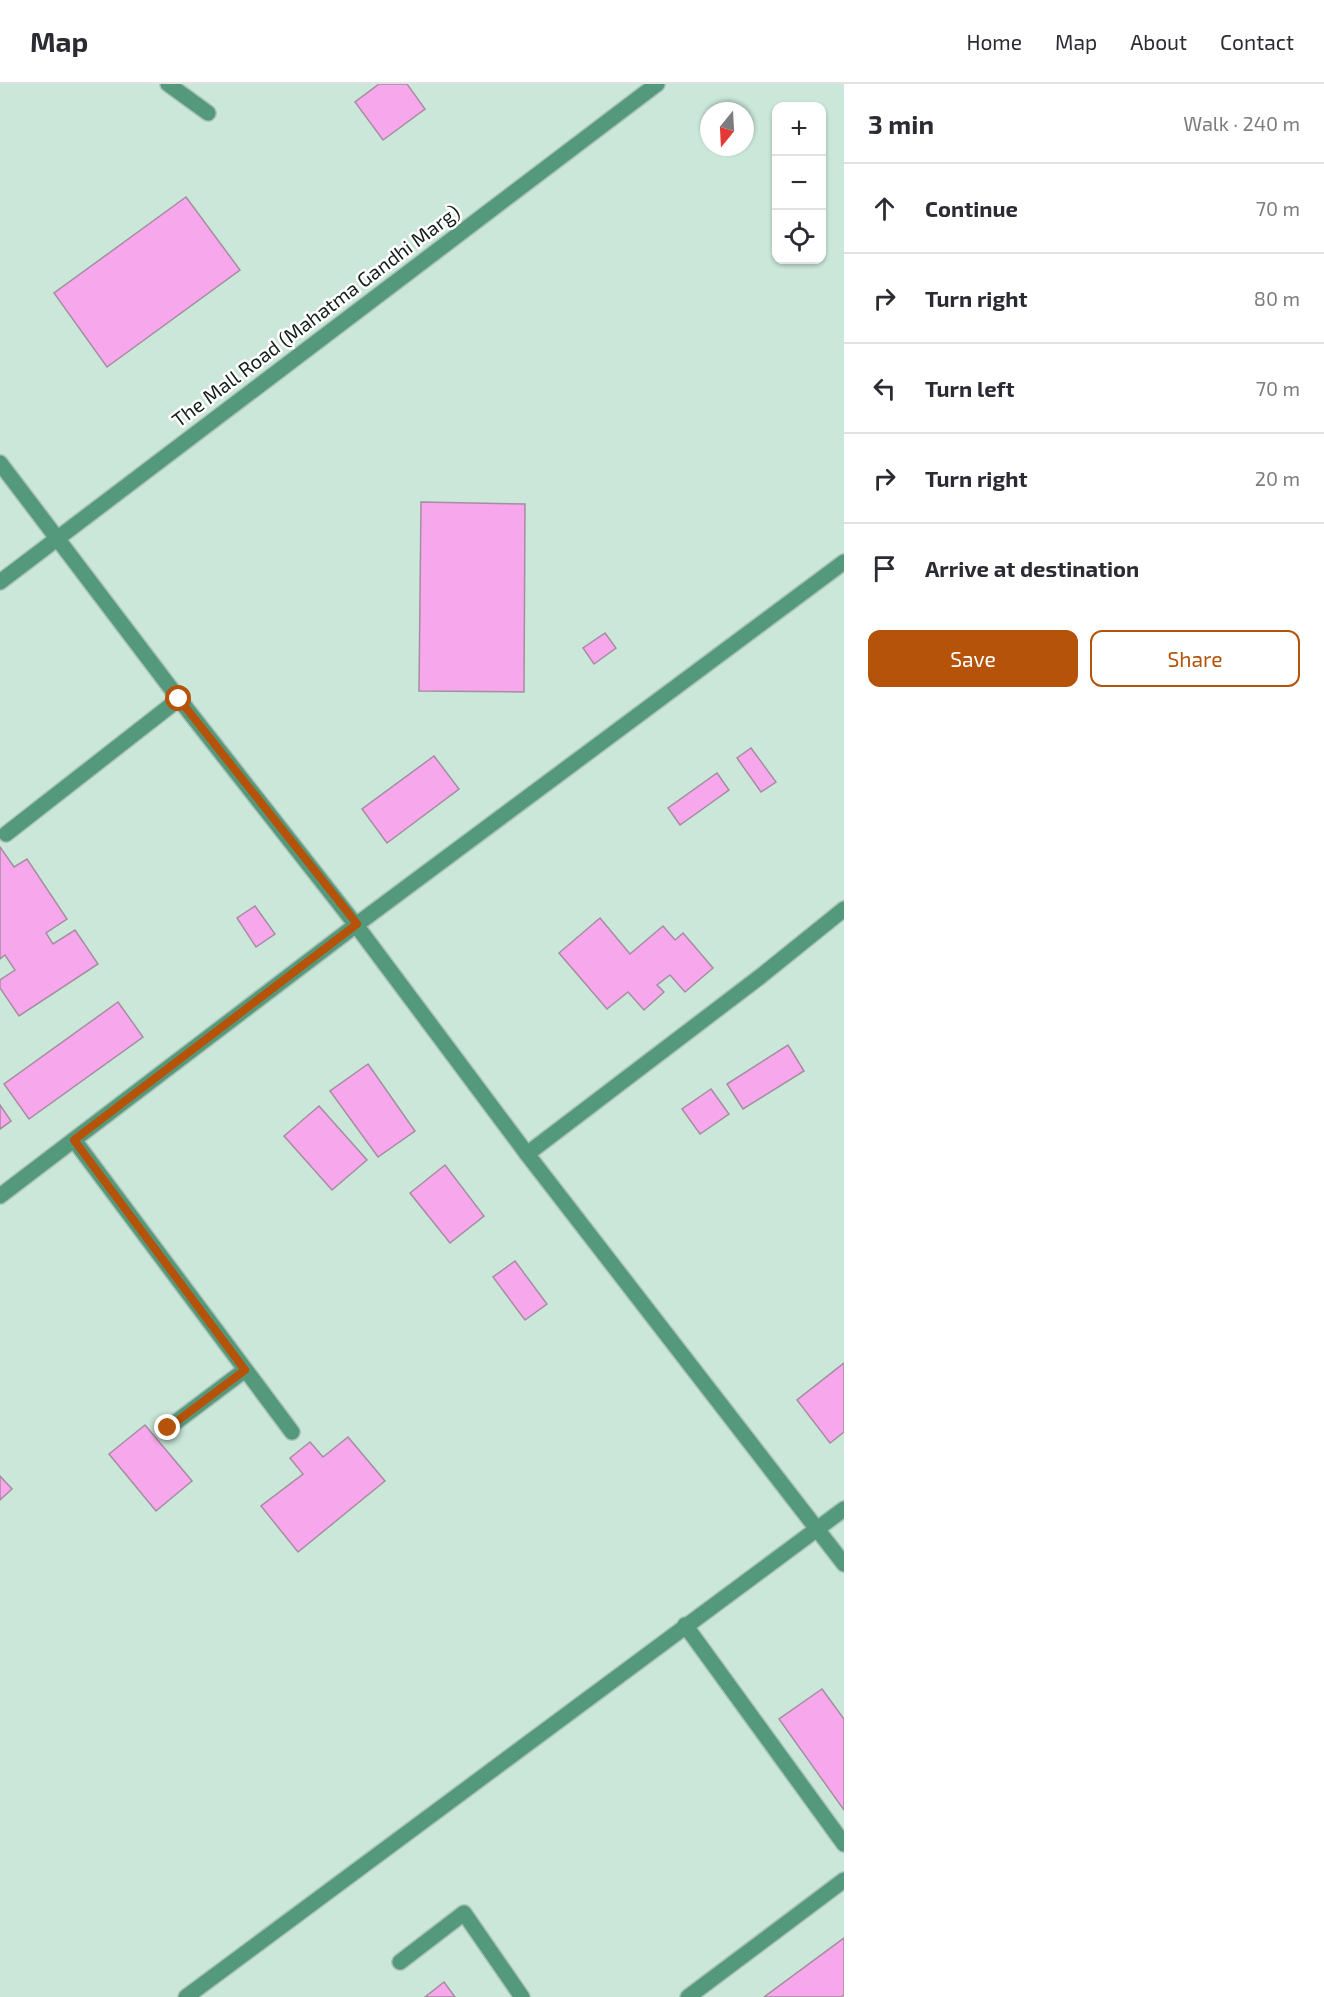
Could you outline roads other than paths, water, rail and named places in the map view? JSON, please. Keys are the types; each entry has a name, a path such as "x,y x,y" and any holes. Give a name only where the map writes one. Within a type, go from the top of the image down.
{"street":[{"path":"168,84 208,113"},
{"name":"The Mall Road (Mahatma Gandhi Marg)","path":"0,582 657,84"},
{"path":"0,463 179,699 357,924 527,1154 844,1564"},
{"path":"0,1196 357,924 844,562"},
{"path":"6,834 179,699"},
{"path":"527,1154 761,976 844,909"},
{"path":"74,1140 292,1432"},
{"path":"168,1428 245,1370"},
{"path":"186,1997 844,1509"},
{"path":"685,1625 844,1844"},
{"path":"688,1997 844,1881"},
{"path":"400,1962 464,1913 522,1997"}]}
